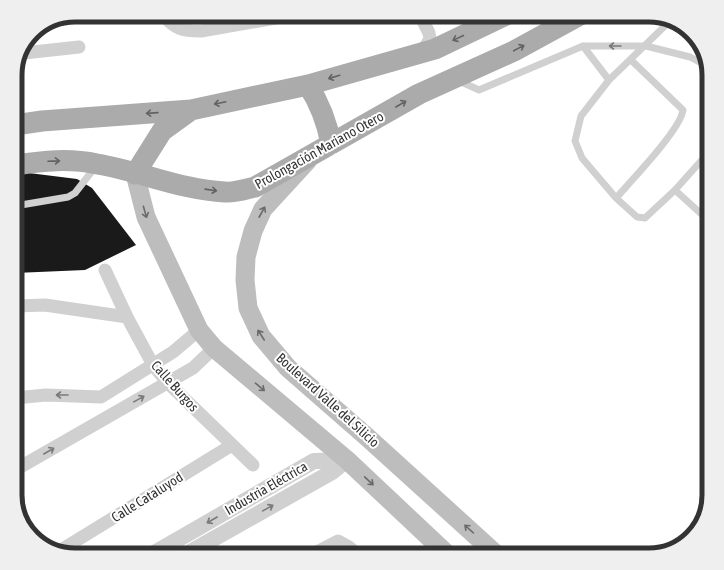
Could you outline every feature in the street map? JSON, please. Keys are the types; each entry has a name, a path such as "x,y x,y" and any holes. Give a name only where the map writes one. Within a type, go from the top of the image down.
{"main road":[{"path":"22,124 42,121 191,110 308,85 435,49 491,22"},
{"name":"Prolongación Mariano Otero","path":"22,164 40,161 68,160 97,164 192,188 226,192 255,187 419,94 514,51 567,22"},
{"path":"308,85 327,122 322,149"},
{"path":"191,110 162,131 136,174 146,216 199,330 214,348 347,460 441,548"},
{"name":"Boulevard Valle del Silicio","path":"322,149 263,208 253,231 246,257 244,280 248,308 261,336 288,368 490,548"},
{"path":"347,460 367,437"}],"street":[{"path":"169,22 172,26 187,31 201,31 252,22"},
{"path":"422,52 430,39 429,33 424,22"},
{"path":"474,22 484,25"},
{"path":"27,52 79,47"},
{"name":"Calle Burgos","path":"105,270 127,317 153,365 168,383 253,465"},
{"path":"22,306 45,305 127,317"},
{"path":"22,397 46,395 101,397 173,352 199,330"},
{"path":"22,466 193,368 214,348"},
{"path":"101,397 110,415"},
{"name":"Calle Cataluyod","path":"66,547 232,445"},
{"name":"Industria Eléctrica","path":"163,548 314,460 347,460"},
{"name":"Industria Eléctrica","path":"197,548 332,472 347,460"},
{"path":"324,548 338,541 350,548"}],"lane":[{"path":"666,25 609,80 581,116 576,141 582,158 616,198 637,217 646,218 675,190 700,162"},
{"path":"454,78 479,90 583,46 646,46 690,58 701,63"},
{"path":"583,46 609,80"},
{"path":"616,198 664,141 682,116 683,110 631,60"},
{"path":"22,205 68,197 75,193 97,164"},
{"path":"675,190 702,215"}],"building":[{"path":"29,173 77,179 92,188 136,245 85,270 22,273 22,174"}]}
